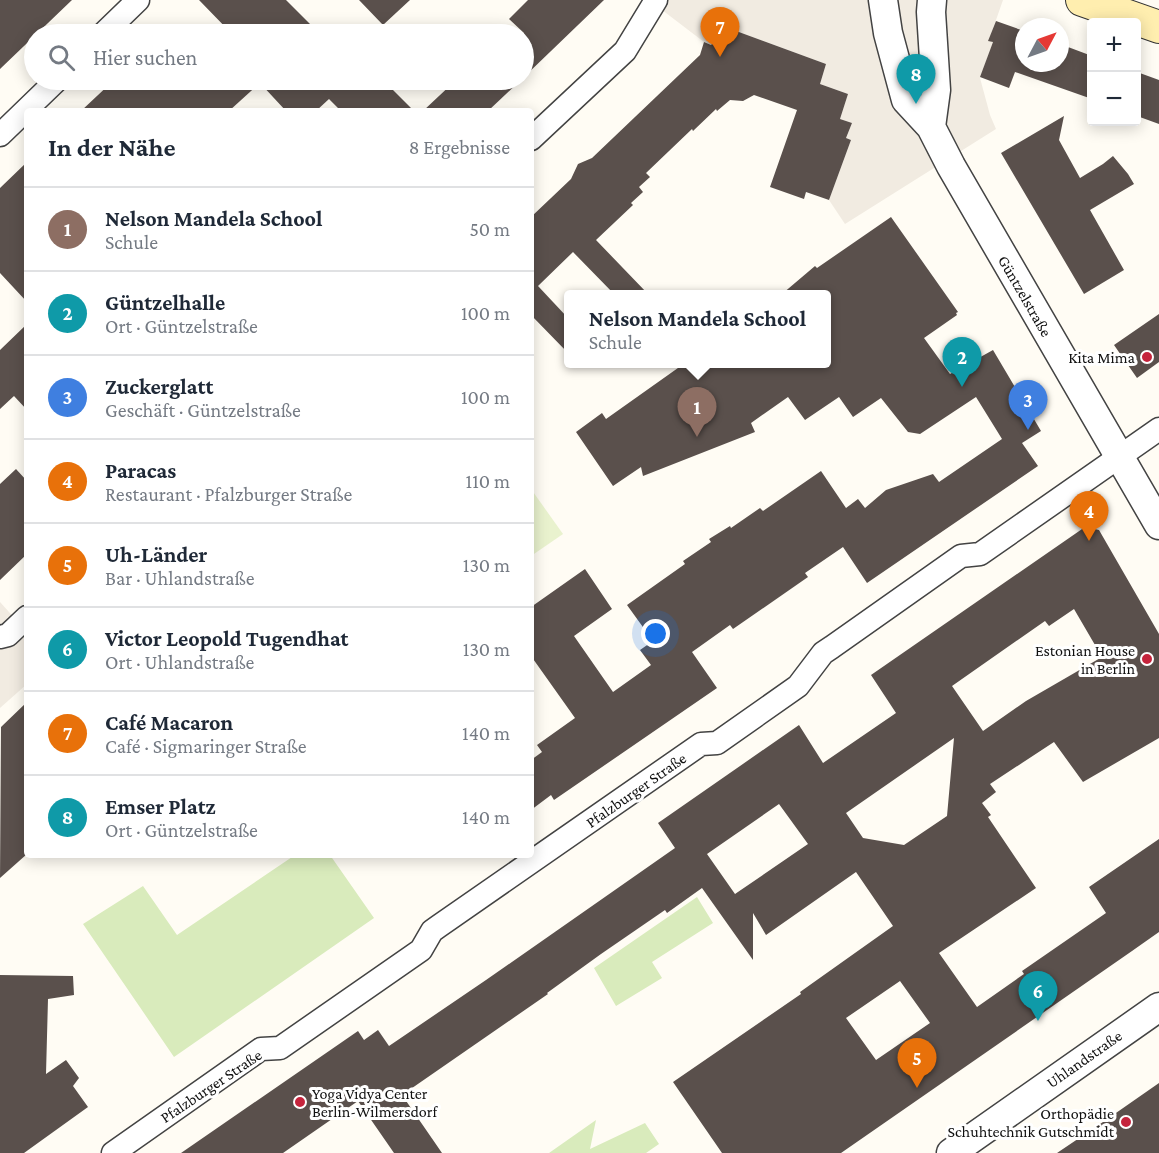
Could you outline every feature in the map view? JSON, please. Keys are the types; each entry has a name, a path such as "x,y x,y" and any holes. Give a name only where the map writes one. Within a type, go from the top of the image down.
{"main road":[{"path":"1082,0 1159,27"}],"street":[{"path":"113,24 138,0"},
{"path":"534,136 625,51 656,0"},
{"name":"Güntzelstraße","path":"883,0 888,33 906,100 931,127 951,166 1159,525"},
{"path":"931,127 936,90 932,0"},
{"path":"28,108 47,90"},
{"path":"0,135 24,112"},
{"name":"Pfalzburger Straße","path":"113,1153 261,1049 279,1048 297,1036 421,950 432,931 439,926 701,744 717,743 798,686 823,653 961,556 980,554 1159,429"},
{"path":"0,637 8,635 24,620"},
{"name":"Uhlandstraße","path":"951,1153 1159,1007"}],"green space":[{"path":"534,493 563,534 534,554"},
{"path":"291,858 332,858 374,918 174,1057 83,924 143,886 177,935"},
{"path":"697,897 713,923 652,962 662,978 616,1006 594,968"},
{"path":"596,1120 590,1149 645,1123 659,1144 646,1153 549,1153"}],"shaded area":[{"path":"649,0 1003,0 989,40 993,42 980,78 996,129 845,224 829,200 851,140 846,138 852,123 840,119 848,94 820,84 826,64 728,28 711,45"},
{"path":"0,602 24,629 24,687 0,708"}],"building":[{"path":"0,0 72,0 47,24 24,24 24,46 0,69"},
{"path":"199,0 286,0 310,24 222,24"},
{"path":"359,0 410,0 384,24"},
{"path":"528,0 604,0 534,67 534,24 514,24 509,19"},
{"path":"996,21 1015,28 1015,72 1009,88 980,77 993,42 988,41"},
{"path":"728,28 826,64 820,84 848,94 840,119 852,123 846,138 851,140 829,200 806,192 804,199 770,187 797,110 754,95 743,101 730,100 717,111 716,109 693,131 692,129 646,173 650,177 639,187 643,192 631,203 633,205 596,240 644,290 610,290 573,252 538,286 564,314 564,349 534,318 534,214 571,179 578,164 592,158 700,55 704,42 711,45"},
{"path":"1069,47 1087,54 1087,97 1015,72 1069,72"},
{"path":"1141,73 1159,80 1159,124 1141,117"},
{"path":"103,90 252,90 232,108 84,108"},
{"path":"266,90 393,90 411,108 338,108 329,99 319,108 283,108"},
{"path":"445,90 510,90 491,108 426,108"},
{"path":"1064,116 1059,140 1080,178 1113,156 1134,184 1090,210 1124,270 1084,294 1001,153"},
{"path":"24,165 24,299 0,273 0,188"},
{"path":"891,217 958,312 924,338 950,374 993,350 1041,431 1022,443 1038,466 867,583 843,547 805,573 808,577 733,629 730,625 692,652 717,688 554,800 551,795 534,808 534,758 542,752 537,745 575,718 534,660 534,605 585,569 612,609 574,636 613,692 651,665 640,650 653,641 627,605 685,564 683,561 711,542 709,539 730,526 731,528 760,508 763,511 821,471 846,508 858,499 865,508 886,490 933,474 939,482 1002,439 976,397 920,434 908,432 881,398 853,417 839,397 805,420 788,397 751,423 755,432 643,476 641,467 613,486 576,432 602,413 606,419 678,368 831,368 831,290 787,290 815,266 817,268"},
{"path":"1159,314 1159,362 1137,378 1114,345"},
{"path":"24,327 24,407 14,396 0,409 0,350"},
{"path":"16,469 24,478 24,557 0,580 0,484"},
{"path":"1085,527 1099,530 1159,634 1159,738 1083,782 1054,742 990,784 996,792 982,803 991,815 988,817 1036,888 939,953 977,1007 1024,974 1022,971 1106,913 1089,887 1159,839 1159,932 841,1153 722,1153 673,1082 801,994 800,992 893,926 856,872 766,935 753,913 753,960 702,888 667,913 665,910 402,1095 442,1153 394,1153 358,1101 283,1153 181,1153 358,1031 364,1040 378,1030 389,1046 486,980 675,848 658,823 799,725 823,763 896,713 871,675","holes":["1074,609 1102,657 1026,701 983,731 952,686 1045,621 1049,626","954,738 947,816 904,845 863,838 846,813","779,804 808,844 735,894 707,854","900,981 930,1023 876,1060 846,1018"]},
{"path":"24,705 24,857 0,878 1,727"},
{"path":"0,975 73,976 74,995 48,999 46,1074 66,1060 79,1078 73,1086 88,1107 24,1153 0,1153"},
{"path":"1159,1083 1159,1153 1057,1153 1103,1122"}],"place":[{"name":"Café Macaron","path":"720,57"},
{"name":"Emser Platz","path":"916,104"},
{"name":"Kita Mima","path":"1147,357"},
{"name":"Güntzelhalle","path":"962,387"},
{"name":"Zuckerglatt","path":"1028,430"},
{"name":"Nelson Mandela School","path":"697,437"},
{"name":"Paracas","path":"1089,541"},
{"name":"Estonian House in Berlin","path":"1147,659"},
{"name":"Victor Leopold Tugendhat","path":"1038,1021"},
{"name":"Uh-Länder","path":"917,1088"},
{"name":"Yoga Vidya Center Berlin-Wilmersdorf","path":"300,1102"},
{"name":"Orthopädie Schuhtechnik Gutschmidt","path":"1126,1122"}]}
